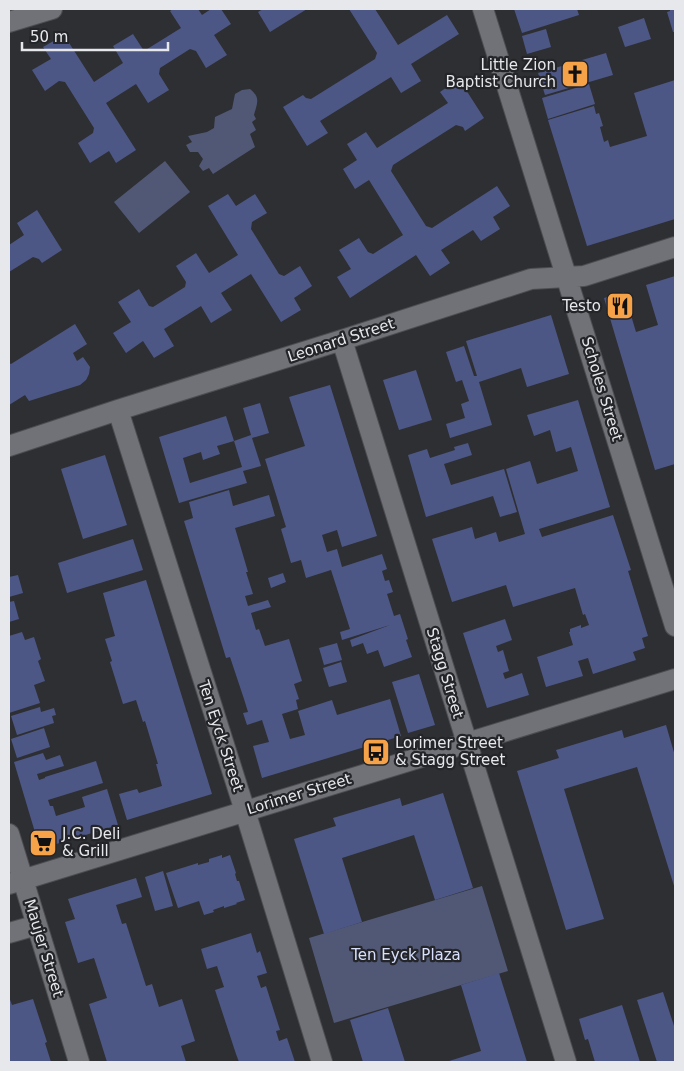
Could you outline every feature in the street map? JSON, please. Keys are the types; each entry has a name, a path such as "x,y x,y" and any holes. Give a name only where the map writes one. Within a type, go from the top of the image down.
{"street":[{"path":"9,22 48,9"},
{"name":"Scholes Street","path":"484,9 675,626"},
{"name":"Leonard Street","path":"9,446 531,278 584,276 675,247"},
{"name":"Stagg Street","path":"342,340 566,1062"},
{"name":"Ten Eyck Street","path":"118,410 322,1062"},
{"name":"Lorimer Street","path":"16,882 675,679"},
{"name":"Maujer Street","path":"9,834 16,882 37,925 79,1062"},
{"path":"9,933 37,925"}],"green space":[{"path":"250,89 257,98 254,115 256,119 252,122 256,130 250,134 255,147 213,174 209,168 203,171 199,166 203,159 198,152 190,152 186,145 192,142 188,136 207,132 214,128 215,117 232,109 235,94 242,90"},
{"path":"165,161 190,192 139,233 114,202"},
{"name":"Ten Eyck Plaza","path":"482,886 508,971 334,1023 309,938"}],"building":[{"path":"173,9 198,9 202,15 211,9 221,9 231,24 214,35 227,55 206,68 196,51 190,49 160,68 159,74 169,90 148,103 136,84 106,103 136,150 116,163 109,151 90,163 78,143 93,133 94,128 65,82 59,81 45,91 32,70 51,59 43,47 64,35 94,82 123,63 113,46 133,34 144,51 181,28 170,11"},
{"path":"263,9 307,9 270,32 258,12"},
{"path":"349,9 375,9 398,45 447,15 459,34 411,64 421,81 401,93 391,77 320,121 328,133 307,146 283,107 303,95 311,99 375,59 377,53"},
{"path":"514,9 577,9 579,15 522,33"},
{"path":"670,9 675,9 675,32 673,32 667,12"},
{"path":"644,18 651,39 625,47 618,27"},
{"path":"546,29 551,47 527,54 522,36"},
{"name":"Little Zion Baptist Church","path":"606,53 613,75 545,95 538,73"},
{"path":"459,79 484,118 465,131 463,127 456,125 393,165 391,171 426,226 432,228 497,186 510,206 493,217 500,229 481,241 473,230 441,250 450,263 430,276 416,255 350,298 337,277 351,269 339,250 359,238 368,252 373,254 403,235 369,180 355,189 343,169 357,160 347,144 366,132 377,148 448,103 440,92"},
{"path":"675,80 675,219 587,246 548,120 594,106 596,114 599,113 603,126 600,127 604,142 608,140 610,147 647,136 634,93"},
{"path":"589,84 595,104 548,119 542,98"},
{"path":"228,194 236,206 255,194 267,213 252,222 251,229 279,274 284,276 300,266 312,286 294,298 301,310 281,322 251,274 221,293 232,310 211,323 201,306 164,329 174,346 154,358 143,341 126,353 113,333 131,322 118,302 139,289 149,306 153,307 185,287 186,282 176,266 196,253 209,273 238,255 208,206"},
{"path":"37,210 62,250 42,263 39,259 33,257 9,272 9,245 24,235 17,223"},
{"path":"675,276 675,464 655,470 604,298 624,292 636,332 658,325 646,285"},
{"path":"551,315 569,374 527,387 521,368 479,382 492,425 450,438 446,424 465,418 461,404 469,401 462,380 456,382 446,352 464,346 474,376 477,376 466,341"},
{"path":"75,324 87,344 73,353 77,361 83,357 90,367 86,380 80,385 29,401 25,395 9,405 9,363 11,364"},
{"path":"416,370 432,420 399,430 383,380"},
{"path":"330,385 377,536 342,547 337,530 322,535 327,552 337,549 342,567 382,554 387,569 382,571 385,581 389,580 393,592 387,594 394,616 400,614 412,657 384,667 378,650 367,654 363,643 352,647 350,640 390,625 342,640 340,632 350,629 331,570 306,578 301,560 291,563 281,529 286,527 265,459 305,446 289,397"},
{"path":"578,400 610,507 539,529 542,537 613,515 631,570 628,571 648,636 642,638 645,648 633,652 636,660 593,674 588,658 578,661 583,676 546,687 537,657 573,645 569,632 570,629 581,625 581,628 589,625 585,614 583,615 575,588 513,607 506,585 452,602 432,539 472,527 475,539 496,532 499,542 525,534 506,469 530,461 537,484 578,471 571,447 556,452 550,430 534,436 527,415"},
{"path":"260,403 269,433 252,438 261,466 243,471 247,483 179,503 159,437 226,416 234,441 251,435 243,408","holes":["234,441 242,467 190,483 183,458 201,452 203,460 220,454 217,446"]},
{"path":"468,443 472,455 444,464 451,485 504,469 517,512 500,517 493,496 426,517 408,455 427,449 430,458 455,450 454,447"},
{"path":"105,455 127,525 83,539 61,469"},
{"path":"229,490 233,506 269,495 275,516 235,528 253,594 245,596 248,606 268,600 271,607 251,613 256,630 259,629 265,646 289,639 302,681 294,684 299,699 296,700 298,709 282,714 290,739 305,735 298,711 332,700 337,715 390,699 401,736 262,778 253,746 269,742 262,720 247,725 243,713 248,712 244,699 230,657 226,658 184,521 193,518 189,502"},
{"path":"133,539 143,570 67,593 58,563"},
{"path":"283,573 286,582 271,588 268,578"},
{"path":"18,575 23,593 9,597 9,577"},
{"path":"146,580 212,794 127,820 119,794 137,789 139,793 162,786 156,764 158,764 145,721 143,722 136,700 123,704 110,662 112,661 105,639 115,636 103,593"},
{"path":"14,601 19,619 9,622 9,602"},
{"path":"505,619 512,640 496,646 498,652 503,650 509,671 503,673 505,679 522,673 529,695 487,708 463,633"},
{"path":"22,632 25,640 34,637 41,659 38,661 45,681 34,685 40,703 9,713 9,636"},
{"path":"337,643 342,660 324,665 319,648"},
{"path":"341,662 347,682 329,687 323,668"},
{"path":"419,674 435,725 408,733 392,682"},
{"path":"40,707 41,712 54,708 56,715 52,716 54,723 17,735 11,716"},
{"path":"666,725 675,756 675,889 637,767 564,789 604,919 566,930 517,771 559,758 556,750 622,730 624,738"},
{"path":"44,728 50,747 17,758 11,739"},
{"path":"43,753 46,760 60,755 64,766 37,774 39,780 96,761 103,783 48,800 50,806 53,806 56,816 85,807 82,797 107,789 118,825 40,849 14,762"},
{"path":"443,793 473,888 435,900 414,835 342,858 362,922 324,934 294,839 336,826 333,818 400,798 402,806"},
{"path":"222,855 222,858 230,855 237,881 239,881 245,900 213,910 214,912 204,915 199,901 178,908 166,873 198,863 198,865 209,862 209,859"},
{"path":"163,871 173,906 155,911 145,877"},
{"path":"136,878 142,897 116,905 122,924 126,923 146,986 152,984 159,1007 182,999 195,1041 181,1046 186,1062 107,1062 89,1004 107,998 94,958 78,963 65,922 75,919 68,899"},
{"path":"251,933 257,953 260,951 267,973 257,976 261,988 266,986 280,1030 276,1031 279,1041 287,1038 295,1062 239,1062 215,990 224,987 217,966 207,969 201,949"},
{"path":"499,973 527,1062 446,1062 481,1051 461,985"},
{"path":"663,992 675,1029 675,1062 657,1062 637,1000"},
{"path":"9,997 12,1005 33,999 47,1042 45,1043 51,1062 9,1062"},
{"path":"622,1005 640,1062 595,1062 588,1039 585,1040 579,1019"},
{"path":"388,1008 405,1062 363,1062 350,1020"}],"place":[{"name":"Little Zion Baptist Church","path":"575,74"},
{"name":"Testo","path":"620,306"},
{"name":"Lorimer Street & Stagg Street","path":"376,752"},
{"name":"J.C. Deli & Grill","path":"43,843"}]}
